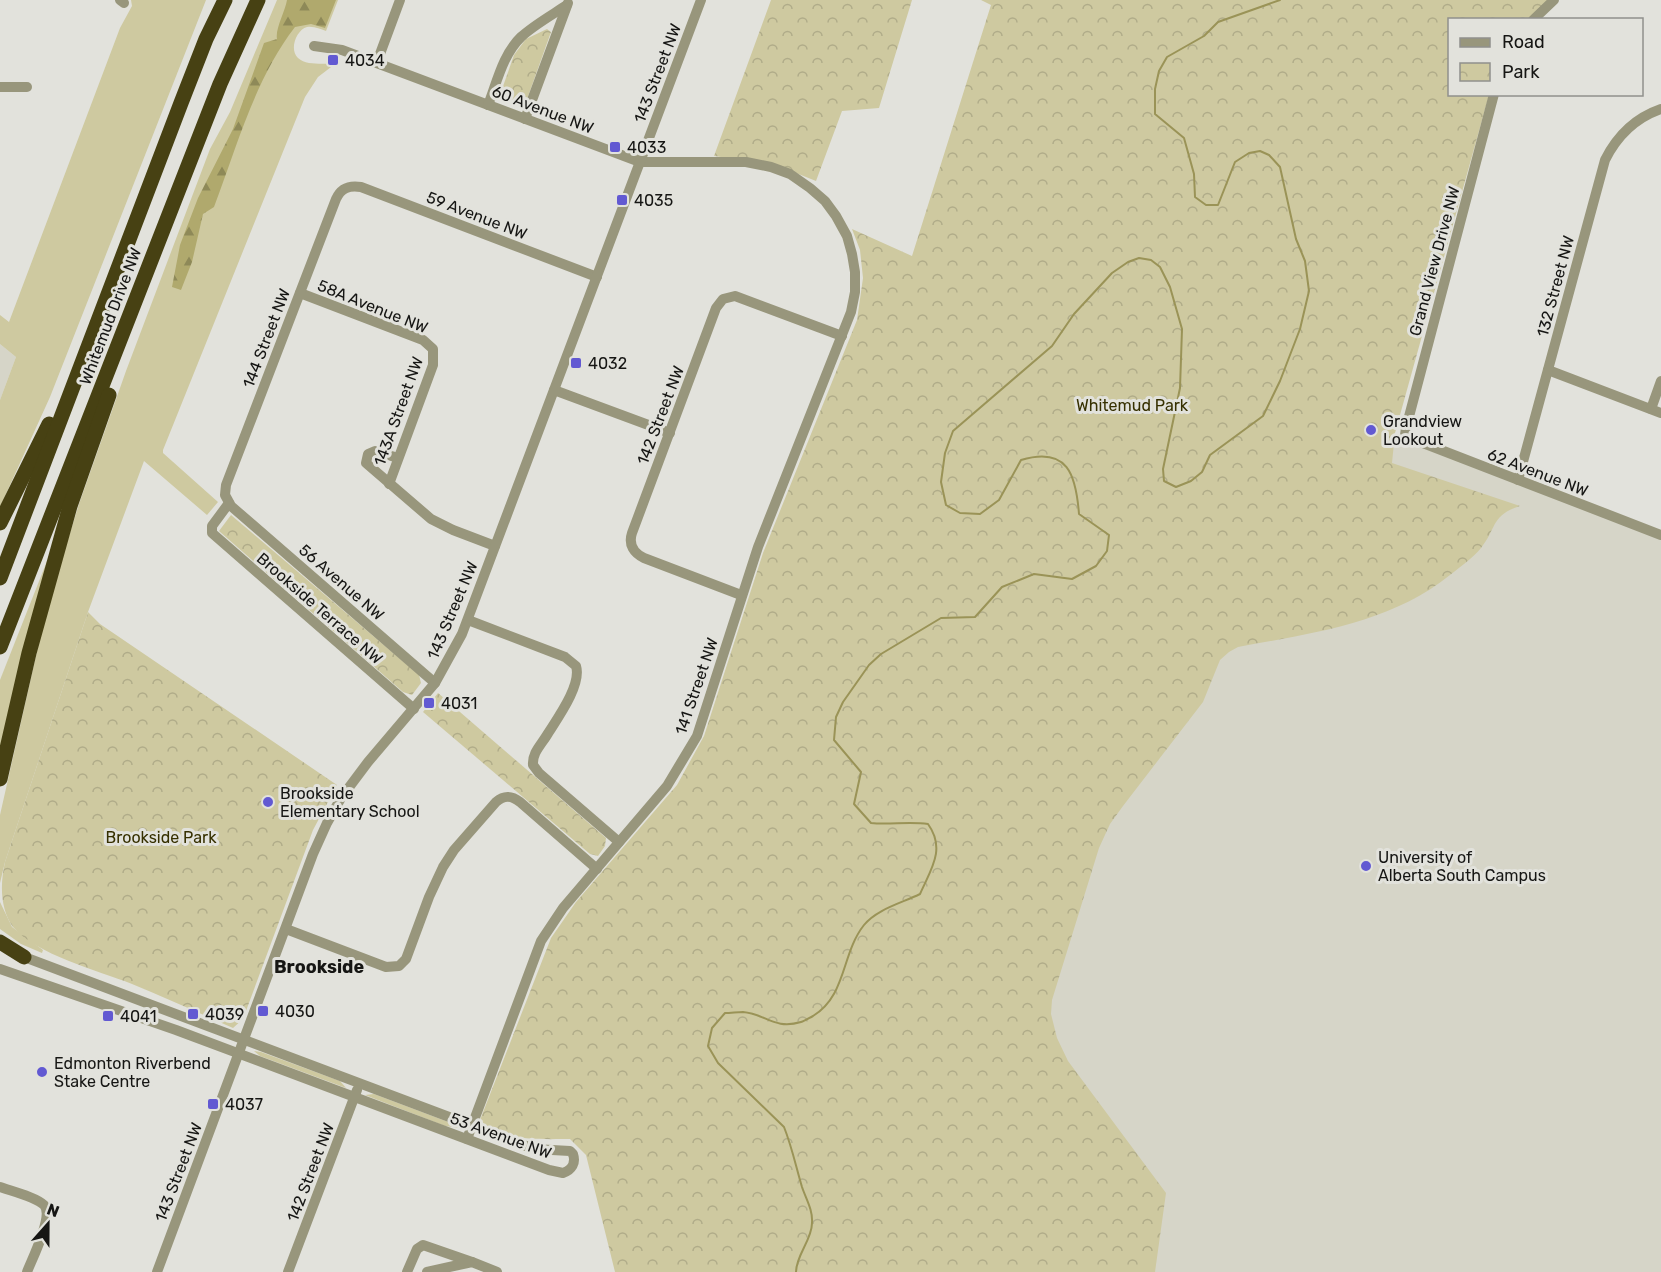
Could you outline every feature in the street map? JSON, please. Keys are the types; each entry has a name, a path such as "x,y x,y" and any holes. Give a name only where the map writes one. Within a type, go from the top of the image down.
{"highway":[{"name":"Whitemud Drive NW","path":"0,578 189,81 225,0"},
{"name":"Whitemud Drive NW","path":"0,647 220,84 258,0"},
{"path":"0,779 29,653 70,506 166,224"},
{"path":"0,523 89,344"},
{"path":"0,942 24,957"}],"street":[{"path":"376,62 400,0"},
{"name":"143 Street NW","path":"156,1272 313,854 334,810 363,768 435,683 456,647 468,620 701,0"},
{"path":"1535,18 1554,0"},
{"path":"488,105 505,61 517,42 568,2"},
{"path":"525,119 568,2"},
{"name":"60 Avenue NW","path":"314,46 337,48 640,162 746,162 781,170 801,181 825,201 847,236"},
{"path":"0,87 27,87"},
{"name":"Grand View Drive NW","path":"1405,435 1493,96"},
{"name":"132 Street NW","path":"1518,480 1605,160 1612,146 1623,133 1647,115 1661,109"},
{"name":"59 Avenue NW","path":"345,187 361,188 597,277"},
{"name":"144 Street NW","path":"229,503 225,491 226,485 336,199 345,187"},
{"name":"141 Street NW","path":"467,1139 541,941 563,908 667,786 697,736 760,540 851,312 855,292 854,263 847,236"},
{"name":"58A Avenue NW","path":"300,293 423,340 433,349"},
{"name":"142 Street NW","path":"741,595 644,558 632,547 630,541 716,308 720,301 727,297 740,297 842,336"},
{"name":"143A Street NW","path":"389,484 433,365 433,349"},
{"path":"1548,370 1656,411 1661,381"},
{"path":"554,390 670,434"},
{"name":"62 Avenue NW","path":"1405,435 1661,536"},
{"path":"398,458 377,451 373,451 366,457 368,466 431,519 495,546"},
{"name":"Brookside Terrace NW","path":"229,503 211,527 213,533 414,709"},
{"name":"56 Avenue NW","path":"229,503 435,683"},
{"path":"468,620 565,657 576,666 578,676 576,683 535,753 533,765 539,773 620,842"},
{"path":"286,928 386,967 399,966 406,959 435,884 449,859 496,802 508,796 520,802 597,868"},
{"name":"53 Avenue NW","path":"0,948 534,1149 570,1151 573,1154 574,1163 567,1171 558,1173 239,1053 0,969"},
{"name":"142 Street NW","path":"288,1272 359,1083"},
{"path":"0,1187 39,1202 47,1212 46,1222 27,1272"},
{"path":"407,1272 417,1249 423,1245 497,1272"},
{"path":"427,1272 472,1262"}],"shaded area":[{"path":"0,344 16,357 0,400"},
{"name":"University of Alberta South Campus","path":"1293,395 1661,536 1661,1272 796,1272"}],"green space":[{"path":"131,0 206,0 50,397 0,507 0,400 16,357 0,344 0,315 9,322 120,28 132,6"},
{"path":"277,0 338,0 326,31 307,27 297,36 294,45 295,54 302,61 335,64 318,77 305,97 163,450 163,453 218,502 207,515 144,461 88,612 0,883 0,815 47,607 79,504 126,371 210,149 230,112"},
{"path":"287,0 336,0 325,28 311,24 295,27 269,68 248,114 214,207 203,214 192,262 181,290 172,287 180,245 198,198 233,129 264,43 277,39 277,30"},
{"path":"771,0 912,0 879,108 842,111 816,181 776,165 714,156"},
{"name":"Whitemud Park","path":"981,0 1550,0 1533,18 1448,18 1448,96 1489,96 1395,433 1392,463 1520,506 1499,518 1481,548 1466,562 1426,592 1402,605 1349,624 1238,647 1229,652 1220,660 1203,702 1110,824 1099,848 1052,1000 1051,1014 1057,1038 1068,1061 1166,1193 1155,1272 615,1272 586,1155 570,1139 510,1136 488,1127 480,1120 551,938 576,902 677,785 704,736 763,553 857,320 863,278 860,250 852,229 912,256 991,5"},
{"path":"547,29 551,32 526,102 521,104 501,98 514,55 526,39"},
{"path":"231,515 419,675 421,683 412,695 403,692 219,531"},
{"path":"47,561 49,562 0,751 0,680"},
{"name":"Brookside Park","path":"88,612 100,624 337,785 313,830 243,1019 233,1028 37,946 13,927 3,904 2,879 5,862"},
{"path":"438,693 606,838 605,846 598,856 590,854 423,712"},
{"path":"0,902 12,927 43,950 42,953 21,944 0,929"},
{"path":"254,1051 340,1081 346,1088 260,1056"},
{"path":"374,1094 459,1126 459,1128 445,1126 365,1095"}],"waterway":[{"path":"796,1272 798,1260 810,1235 812,1218 787,1134 784,1127 718,1063 708,1046 712,1028 725,1013 751,1013 784,1024 801,1022 813,1016 832,997 851,948 864,925 869,919 883,911 920,894 928,876 936,851 936,842 928,824 871,823 854,804 861,772 834,740 836,717 843,702 869,665 881,654 941,618 975,617 1002,587 1034,574 1072,579 1096,566 1107,551 1109,535 1079,514 1072,476 1067,467 1049,457 1021,460 999,500 980,514 960,513 946,505 941,482 945,453 953,431 1052,346 1074,314 1112,273 1128,262 1139,258 1151,260 1160,267 1170,287 1182,329 1180,388 1163,469 1164,481 1176,487 1191,481 1202,472 1210,455 1263,416 1280,381 1300,329 1309,291 1305,261 1296,239 1280,167 1269,155 1260,151 1249,153 1235,162 1218,205 1206,205 1195,197 1194,174 1184,138 1155,114 1155,89 1159,71 1167,57 1204,36 1218,22 1280,0"}],"place":[{"name":"4034","path":"333,60"},
{"name":"4033","path":"615,147"},
{"name":"4035","path":"622,200"},
{"name":"4032","path":"576,363"},
{"name":"Grandview Lookout","path":"1371,430"},
{"name":"4031","path":"429,703"},
{"name":"Brookside Elementary School","path":"268,802"},
{"name":"University of Alberta South Campus","path":"1366,866"},
{"name":"4030","path":"263,1011"},
{"name":"4039","path":"193,1014"},
{"name":"4041","path":"108,1016"},
{"name":"Edmonton Riverbend Stake Centre","path":"42,1072"},
{"name":"4037","path":"213,1104"}],"district":[{"name":"Brookside","path":"319,967"}]}
